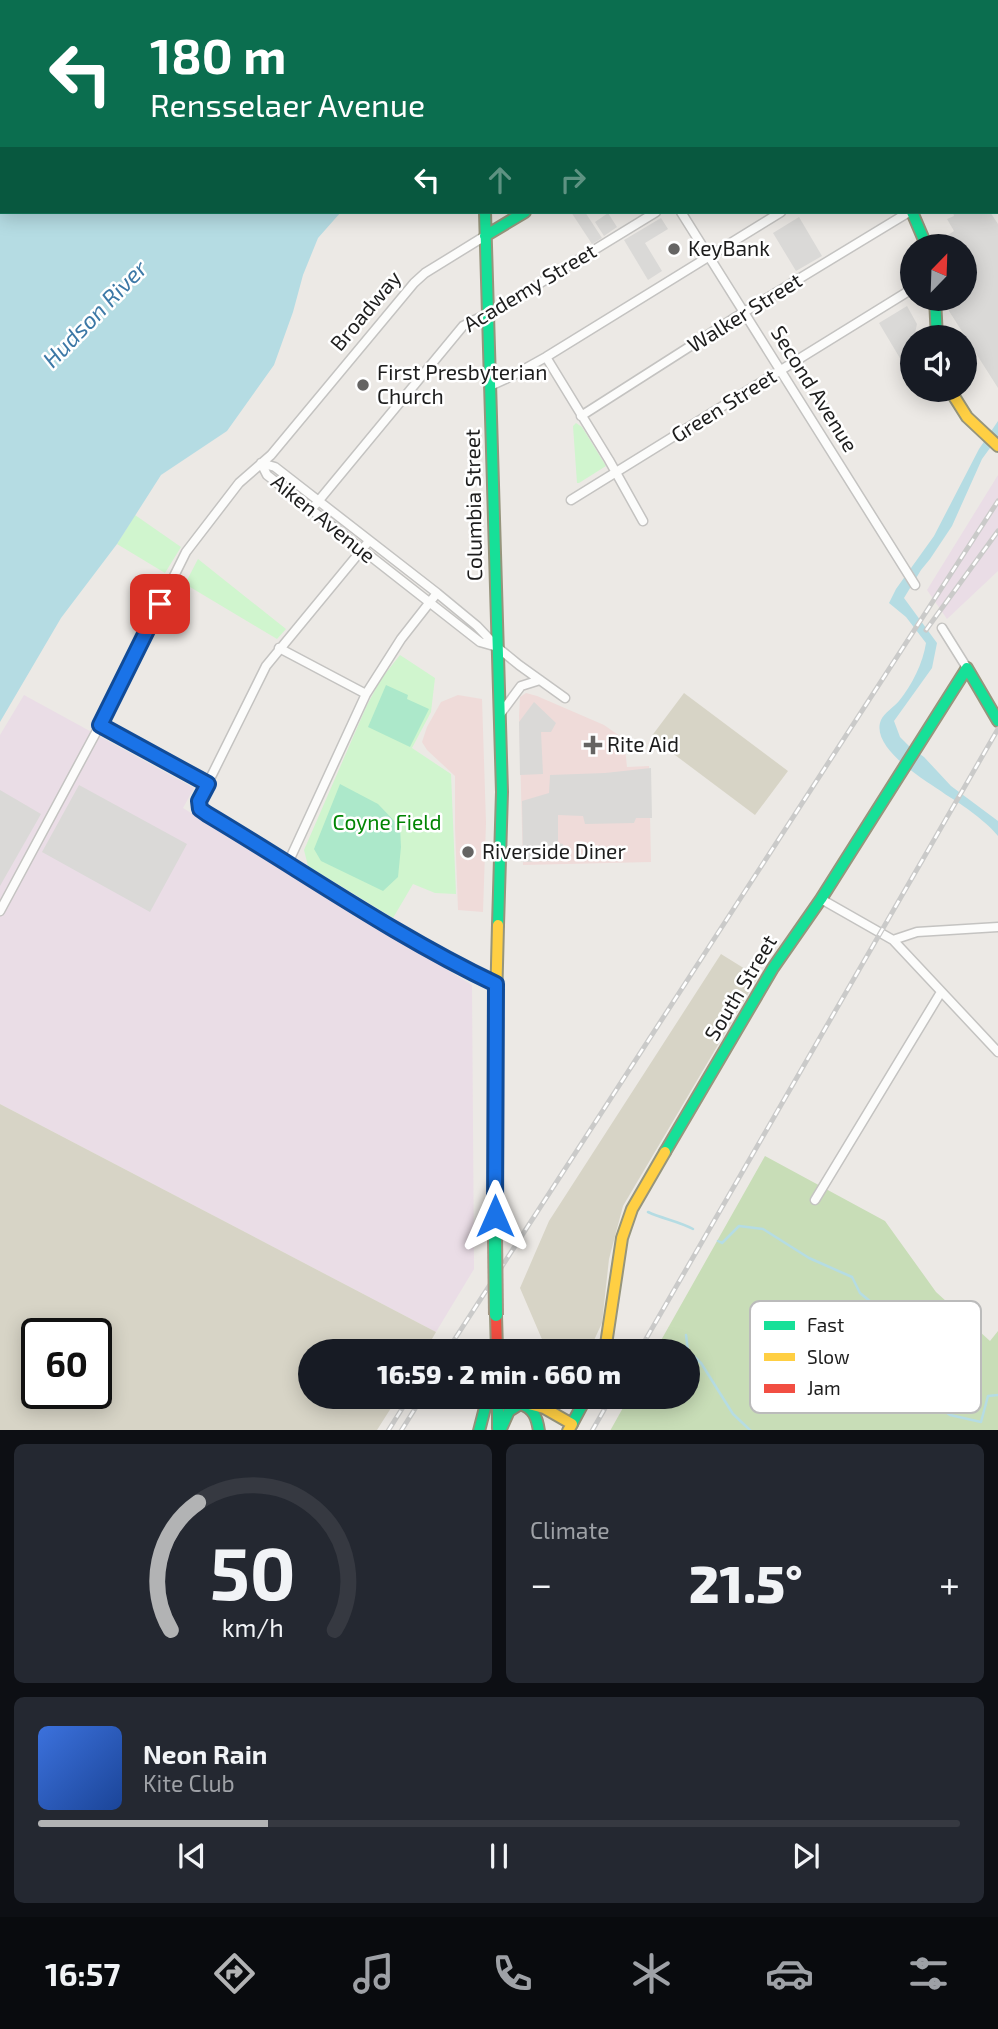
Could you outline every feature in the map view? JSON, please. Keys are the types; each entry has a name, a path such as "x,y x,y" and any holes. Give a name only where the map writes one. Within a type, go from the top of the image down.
{"main road":[{"name":"Columbia Street","path":"485,214 502,802 496,984 497,1339"},
{"name":"Broadway","path":"485,236 522,214"},
{"path":"912,214 921,234"},
{"path":"957,402 973,424 998,446"},
{"path":"967,668 998,721"},
{"name":"South Street","path":"607,1339 622,1238 632,1209 773,968 821,899 967,668"},
{"path":"479,1430 485,1409"},
{"path":"498,1409 499,1430"},
{"path":"499,1430 512,1409"},
{"path":"530,1409 534,1413 539,1430"},
{"path":"548,1410 570,1427 580,1409"}],"street":[{"name":"Academy Street","path":"311,510 463,326 506,304 653,214"},
{"name":"Second Avenue","path":"682,214 915,586"},
{"path":"490,386 546,357 778,214"},
{"name":"Walker Street","path":"581,416 908,214"},
{"name":"Broadway","path":"0,911 100,725 186,552 239,483 271,455 414,283 425,273 485,236"},
{"name":"Green Street","path":"571,500 900,296"},
{"path":"546,357 643,521"},
{"name":"Aiken Avenue","path":"261,463 275,467 319,501 437,593 477,626 497,647 565,698"},
{"name":"Aiken Avenue","path":"261,463 267,475 429,603 480,642 497,647"},
{"path":"369,541 266,666 199,801 200,809 416,942 496,984"},
{"path":"288,863 366,694 401,639 437,593"},
{"path":"942,628 967,668"},
{"path":"279,648 366,694"},
{"path":"499,716 522,686 540,680"},
{"path":"100,725 208,784"},
{"path":"821,899 893,940 998,1052"},
{"path":"893,940 917,932 998,927"},
{"path":"815,1200 941,992"}],"shaded area":[{"path":"572,214 586,214 602,238 592,244"},
{"path":"609,214 617,227 604,236 595,222"},
{"path":"954,214 991,214 998,224 998,388 977,355 977,325 958,325 950,312 977,311 977,234 950,234 954,231 947,219"},
{"path":"799,217 822,256 796,271 773,233"},
{"path":"661,218 668,229 645,243 662,271 648,280 624,240"},
{"path":"900,310 910,312 917,325 900,325 900,358 879,323"},
{"path":"998,475 998,571 947,619 927,590"},
{"path":"526,693 604,725 624,739 627,767 649,766 651,862 523,865 519,715 520,697"},
{"path":"684,693 788,771 755,815 651,737"},
{"path":"24,695 194,788 183,808 472,985 474,1269 436,1332 0,1104 0,735"},
{"path":"458,695 482,699 486,823 483,912 458,910 455,776 422,742 441,702"},
{"path":"534,702 556,723 551,732 541,732 543,774 520,775 519,722"},
{"path":"651,768 652,818 636,818 634,823 585,824 583,816 558,815 558,843 563,844 564,860 523,862 522,801 549,793 550,775"},
{"path":"79,785 187,844 150,912 42,852"},
{"path":"0,790 41,814 0,886"},
{"path":"721,954 758,977 623,1206 609,1259 602,1323 595,1339 542,1339 520,1288 549,1221"},
{"path":"0,1104 436,1332 432,1339 298,1339 298,1409 390,1409 377,1430 0,1430"}],"green space":[{"path":"576,423 582,427 606,466 579,483 573,426"},
{"path":"135,515 181,547 165,573 117,544"},
{"path":"198,559 286,629 277,639 185,584"},
{"name":"Coyne Field","path":"400,655 435,678 431,712 412,748 451,774 456,894 435,893 413,884 393,918 308,866 304,850 367,705 381,679"},
{"path":"386,685 429,709 410,747 368,727"},
{"path":"340,784 378,804 400,827 398,877 383,891 321,861 314,849"},
{"path":"765,1156 885,1221 936,1292 946,1301 750,1301 750,1413 981,1413 981,1333 990,1341 998,1331 998,1430 611,1430 622,1409 700,1409 700,1339 662,1339"}],"water":[{"name":"Hudson River","path":"0,214 339,214 318,238 274,365 227,431 161,475 117,544 61,618 0,722"},
{"path":"998,421 998,437 982,459 952,526 904,598 937,643 932,668 894,721 900,737 910,747 924,757 951,786 998,821 998,836 975,814 903,764 884,742 880,731 882,717 899,701 912,681 926,643 906,617 889,603 934,536 979,449"}],"waterway":[{"path":"648,1212 693,1229"},
{"path":"718,1241 722,1243 739,1226 763,1229 809,1258 852,1277 860,1293 870,1301"},
{"path":"686,1335 688,1351 701,1363 733,1414 750,1430"},
{"path":"947,1413 981,1422 988,1396 998,1395"}],"railway":[{"path":"455,1339 998,501"},
{"path":"926,630 998,531"},
{"path":"646,1339 998,729"},
{"path":"389,1430 402,1409"},
{"path":"402,1430 415,1409"},
{"path":"593,1430 605,1409"}],"traffic: fast":[{"path":"485,214 502,792 498,925"},
{"path":"485,236 522,214"},
{"path":"913,214 921,234"},
{"path":"936,312 936,325"},
{"path":"665,1152 773,968 821,899 967,668 998,721"},
{"path":"495,1236 496,1315"},
{"path":"500,1430 509,1411 520,1404 534,1414 539,1430"},
{"path":"479,1430 485,1409"},
{"path":"498,1409 498,1428"},
{"path":"572,1424 580,1409"}],"traffic: slow":[{"path":"958,402 967,417 998,446"},
{"path":"495,1236 498,925"},
{"path":"607,1339 622,1238 632,1209 665,1152"},
{"path":"546,1409 572,1424 569,1430"}],"traffic: jam":[{"path":"496,1315 497,1339"}],"place":[{"name":"KeyBank","path":"674,249"},
{"name":"First Presbyterian Church","path":"363,385"},
{"name":"Rite Aid","path":"593,745"},
{"name":"Riverside Diner","path":"468,852"}],"route":[{"path":"160,604 100,725 208,784 199,801 200,809 207,814 404,935 452,963 496,984 495,1216"}]}
